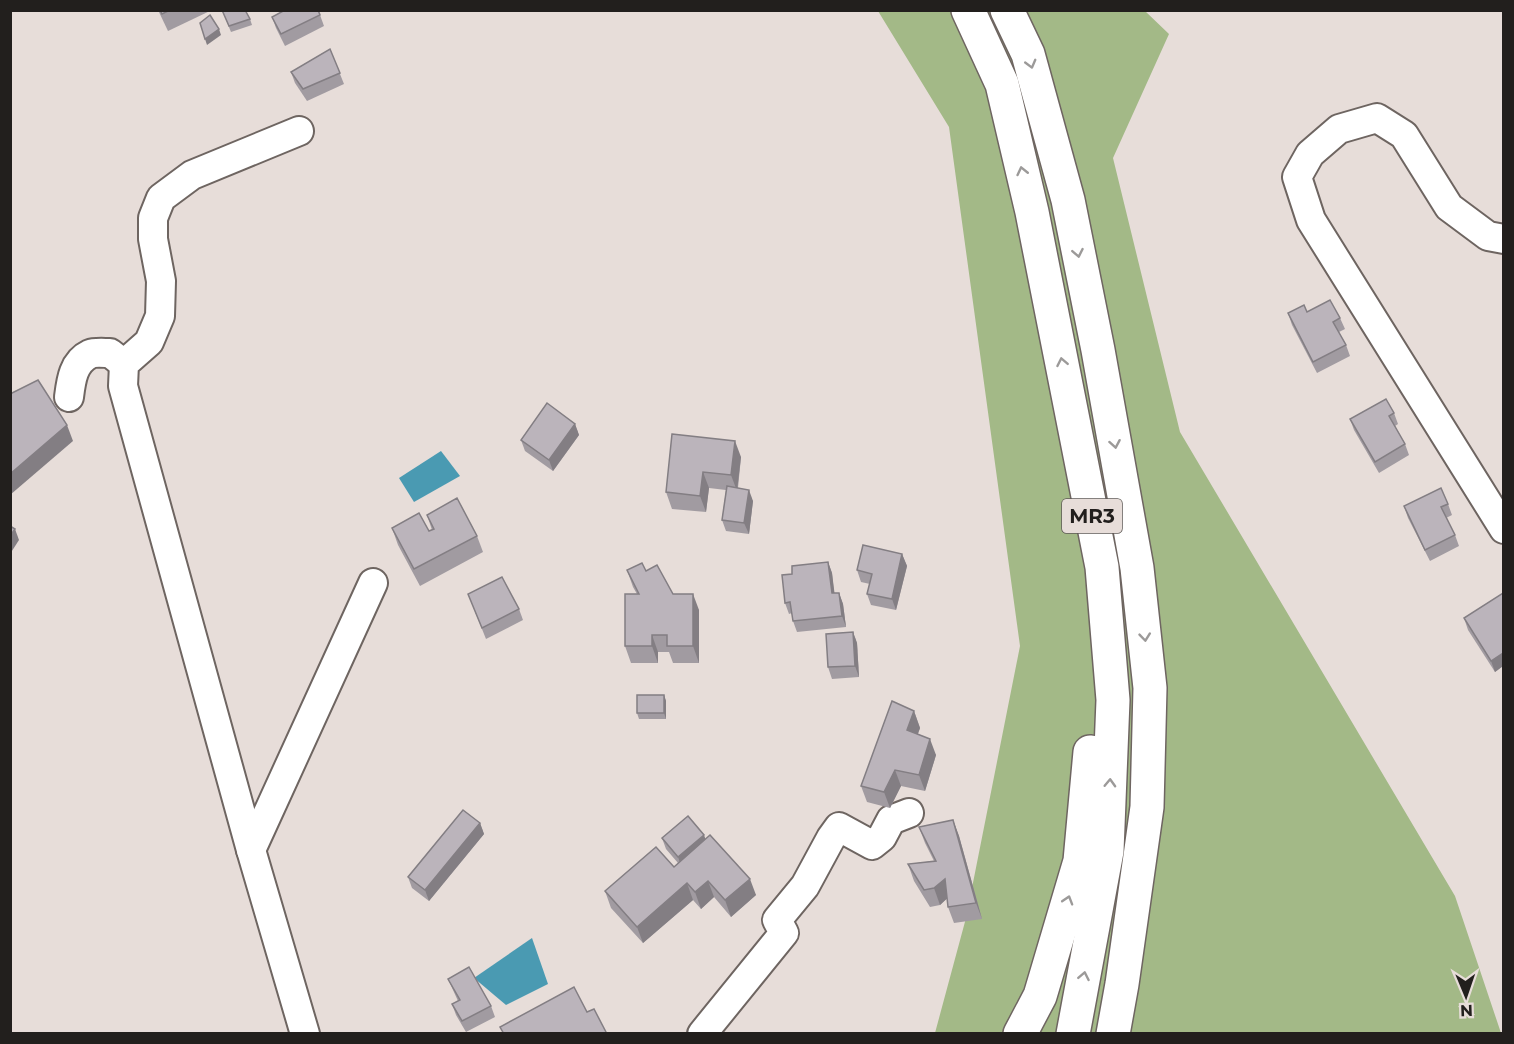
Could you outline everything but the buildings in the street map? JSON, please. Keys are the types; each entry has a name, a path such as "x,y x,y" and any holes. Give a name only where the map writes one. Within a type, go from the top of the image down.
{"highway":[{"name":"MR3","path":"968,10 1002,84 1032,212 1102,567 1113,700 1107,850 1073,1034"},
{"name":"MR3","path":"1007,10 1028,54 1068,200 1098,350 1137,568 1150,688 1147,807 1113,1034"},
{"path":"1020,1034 1040,996 1080,861 1094,714 1070,400"}],"street":[{"path":"1503,239 1488,236 1449,207 1404,135 1377,118 1340,129 1310,154 1297,177 1311,220 1503,529"},
{"path":"299,130 192,175 161,198 153,218 153,239 161,281 160,316 149,342 124,364 123,386 251,850 305,1034"},
{"path":"69,397 70,381 78,363 91,353 110,352 124,364"},
{"path":"251,850 373,583"},
{"path":"702,1034 784,933 777,920 805,886 839,826 872,845 882,837 891,820 909,813"}],"green space":[{"path":"878,11 1145,11 1169,34 1113,158 1180,432 1455,896 1501,1033 935,1033 966,918 1020,646 949,127"}],"water":[{"path":"441,451 460,476 414,502 399,478"},
{"path":"532,938 548,984 506,1005 474,978"}]}
